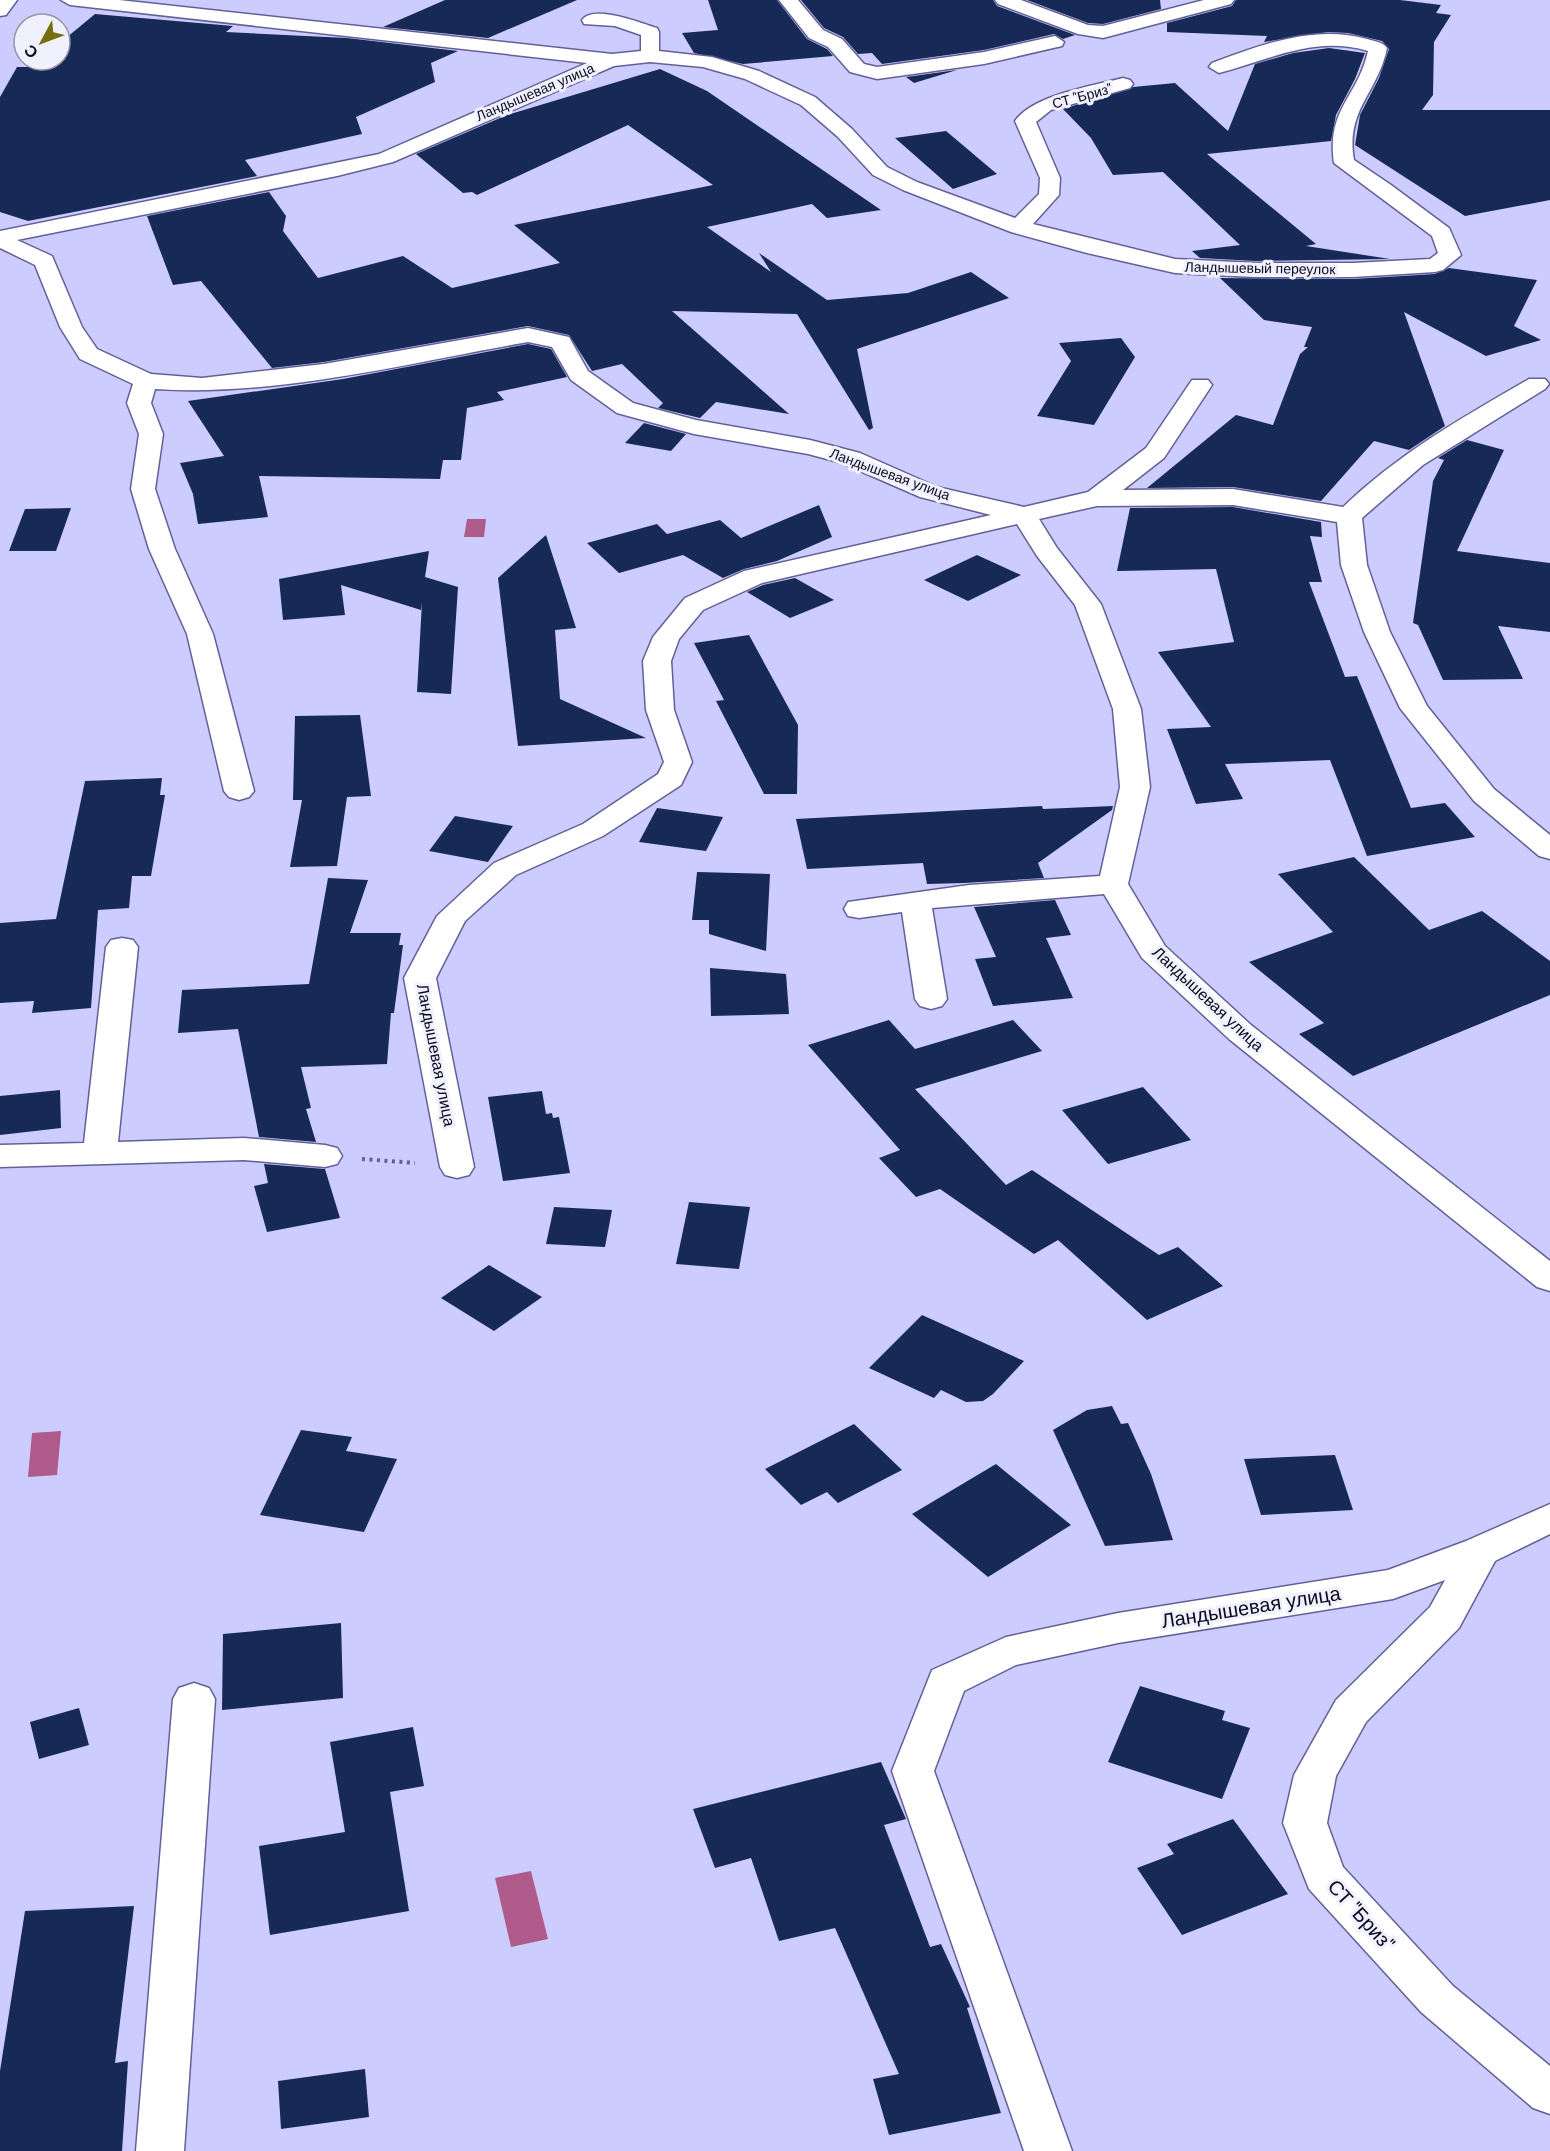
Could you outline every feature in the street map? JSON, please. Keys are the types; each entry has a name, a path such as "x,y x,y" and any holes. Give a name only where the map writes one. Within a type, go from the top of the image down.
{"street":[{"path":"0,11 8,0"},
{"name":"Ландышевая улица","path":"70,0 612,60"},
{"path":"788,0 816,34 834,43 857,68 877,73 984,58 1055,42"},
{"path":"1004,0 1085,30 1103,32 1225,0"},
{"path":"591,20 616,21 650,32 650,56"},
{"name":"Ландышевый переулок","path":"612,60 650,56 705,61 752,75 808,101 845,133 880,171 910,186 1019,227 1095,248 1175,266 1255,270 1353,270 1435,265 1450,255 1441,233 1384,189 1344,163 1339,146 1346,112 1377,65 1378,48 1359,40 1322,39 1292,43 1219,67"},
{"name":"Ландышевая улица","path":"0,239 386,158 612,60"},
{"name":"СТ \"Бриз\"","path":"1019,227 1049,195 1050,178 1025,121 1044,106 1123,84"},
{"name":"Ландышевая улица","path":"0,239 44,261 71,327 88,354 146,381 202,385 324,371 528,334 549,337 561,342 579,375 625,408 694,427 810,447 851,458 929,492 1024,515"},
{"path":"146,381 139,403 151,434 143,489 162,549 200,634 239,791"},
{"path":"1537,384 1455,430 1368,494 1349,516 1354,565 1377,632 1413,708 1484,795 1550,850"},
{"name":"Ландышевая улица","path":"457,1167 420,978 452,916 505,869 592,830 671,779 678,762 660,710 657,661 666,637 694,604 753,577 1097,498 1155,453 1200,385"},
{"path":"1097,498 1233,497 1349,516"},
{"path":"858,909 915,900 1113,884 1135,787 1127,709 1088,604 1046,551 1024,515"},
{"name":"Ландышевая улица","path":"1113,884 1153,951 1240,1032 1550,1279"},
{"path":"915,900 931,999"},
{"path":"100,1151 122,947"},
{"path":"0,1156 100,1151 244,1149 325,1156"},
{"name":"Ландышевая улица","path":"1048,2151 913,1771 947,1681 1006,1652 1118,1628 1393,1584 1480,1551 1550,1518"},
{"name":"СТ \"Бриз\"","path":"1480,1551 1445,1617 1351,1711 1315,1775 1305,1823 1325,1876 1437,1999 1550,2094"},
{"path":"160,2151 194,1699"}],"path":[{"path":"325,1156 457,1167"}],"shaded area":[{"path":"467,519 486,519 484,537 464,537"},
{"path":"61,1431 57,1475 28,1477 32,1433"},
{"path":"531,1871 548,1939 511,1947 495,1878"}],"building":[{"path":"445,0 577,0 488,38 383,27"},
{"path":"708,0 777,0 807,39 827,49 833,56 743,64 694,53 682,33 718,30"},
{"path":"801,0 993,0 997,6 1075,35 1063,39 1054,34 984,50 882,64 872,53 858,54 843,37 824,28"},
{"path":"1027,0 1160,0 1161,9 1103,24 1088,23"},
{"path":"1236,0 1400,0 1441,5 1436,13 1451,15 1434,42 1433,95 1422,110 1550,110 1550,200 1465,216 1355,145 1360,115 1379,78 1389,49 1382,41 1348,33 1328,32 1264,42 1267,36 1167,32 1167,23 1232,6"},
{"path":"95,14 233,26 226,32 347,38 458,51 431,63 435,82 356,117 362,134 245,160 257,176 28,221 0,212 0,97 14,72 72,72 72,33"},
{"path":"1329,48 1365,53 1355,79 1336,115 1331,141 1207,154 1316,244 1306,246 1390,259 1255,261 1200,258 1192,251 1240,245 1163,172 1113,175 1091,138 1063,109 1133,87 1175,83 1228,131 1255,64 1293,53"},
{"path":"660,69 707,91 881,210 827,218 812,204 707,227 771,272 759,253 827,300 908,293 971,272 1009,298 857,349 873,428 869,430 797,314 672,311 789,414 716,402 700,418 658,408 663,403 622,364 592,371 569,335 528,326 324,362 272,368 201,281 173,285 147,216 269,192 286,216 283,231 318,278 403,256 452,288 560,263 514,225 713,185 628,125 477,195 472,192 463,193 416,154 507,115"},
{"path":"957,70 914,83 906,77"},
{"path":"946,131 997,174 953,189 895,138"},
{"path":"1449,268 1537,280 1514,326 1541,340 1486,356 1404,312 1445,426 1409,450 1374,441 1321,501 1233,487 1147,488 1236,415 1273,425 1300,354 1308,347 1304,347 1312,327 1264,320 1220,278 1353,279 1435,274"},
{"path":"1121,338 1135,357 1094,425 1037,416 1071,361 1059,343"},
{"path":"528,344 551,349 567,377 497,392 504,400 467,408 461,460 443,460 440,479 259,476 268,517 198,524 193,494 180,463 224,456 188,401 343,379"},
{"path":"644,423 686,434 671,451 625,443"},
{"path":"1467,440 1504,450 1457,551 1550,563 1550,632 1498,626 1523,679 1443,680 1418,625 1413,623 1433,481 1444,460 1438,458"},
{"path":"819,505 832,537 777,561 744,569 723,578 683,555 619,573 587,543 657,524 667,534 720,520 741,538"},
{"path":"1233,507 1321,522 1322,537 1310,536 1322,582 1309,582 1345,677 1357,676 1411,808 1445,803 1475,837 1367,856 1330,760 1225,764 1243,799 1196,804 1167,729 1211,727 1158,652 1234,642 1216,569 1117,571 1130,508"},
{"path":"71,508 56,551 9,551 25,509"},
{"path":"546,535 576,628 555,630 560,699 646,738 518,746 498,578"},
{"path":"429,551 425,577 458,587 451,694 417,692 422,602 421,610 341,585 345,615 283,620 279,579"},
{"path":"977,555 1021,575 968,601 924,580"},
{"path":"795,578 834,600 790,618 747,592 763,585"},
{"path":"749,635 798,725 797,794 764,794 716,701 724,700 694,643"},
{"path":"360,715 371,796 347,797 337,866 290,867 302,800 293,800 295,716"},
{"path":"162,778 160,795 165,795 151,876 132,876 129,908 98,910 91,1008 32,1013 34,1001 0,1003 0,923 56,919 85,781"},
{"path":"1042,806 1043,809 1113,806 1112,810 1038,863 1044,878 964,883 927,884 923,863 807,869 796,819"},
{"path":"657,808 723,817 706,851 639,842"},
{"path":"455,816 513,826 488,862 429,851"},
{"path":"1354,857 1429,930 1482,911 1550,961 1550,995 1353,1076 1299,1034 1324,1023 1249,962 1333,932 1278,874"},
{"path":"697,872 770,874 766,951 709,934 709,920 692,920"},
{"path":"328,878 368,880 350,933 401,933 399,945 403,945 394,1013 391,1013 387,1064 301,1067 311,1108 306,1109 316,1142 259,1137 238,1029 178,1033 182,990 309,984"},
{"path":"1055,900 1071,935 1046,938 1073,998 993,1006 975,959 996,957 974,907"},
{"path":"710,968 786,974 789,1014 711,1016"},
{"path":"889,1020 915,1049 1013,1020 1042,1051 915,1089 1006,1185 1032,1170 1159,1255 1178,1247 1223,1286 1147,1320 1058,1240 1034,1254 940,1189 916,1197 879,1158 900,1150 808,1045"},
{"path":"1143,1087 1191,1140 1108,1164 1062,1110"},
{"path":"60,1090 61,1128 0,1135 0,1096"},
{"path":"542,1091 546,1114 552,1113 553,1118 559,1117 570,1173 503,1181 488,1097"},
{"path":"264,1164 325,1169 340,1218 267,1232 254,1186 268,1183"},
{"path":"689,1202 750,1207 739,1269 676,1264"},
{"path":"554,1207 612,1210 605,1247 546,1244"},
{"path":"489,1265 542,1297 494,1331 441,1298"},
{"path":"922,1315 1024,1361 993,1394 983,1401 966,1402 941,1390 934,1398 869,1368"},
{"path":"1112,1406 1121,1424 1128,1423 1151,1474 1173,1540 1105,1546 1053,1430 1087,1410"},
{"path":"854,1424 902,1470 838,1503 827,1492 801,1505 765,1469"},
{"path":"301,1430 352,1437 346,1451 397,1459 364,1532 260,1515"},
{"path":"1335,1455 1353,1510 1261,1515 1244,1459"},
{"path":"996,1464 1071,1525 988,1577 912,1514"},
{"path":"341,1623 343,1698 222,1710 223,1634"},
{"path":"1140,1686 1225,1711 1222,1720 1250,1728 1222,1799 1108,1762"},
{"path":"79,1708 89,1745 39,1759 30,1722"},
{"path":"413,1727 424,1786 390,1792 409,1911 270,1935 259,1846 345,1832 330,1742"},
{"path":"881,1762 906,1819 884,1825 930,1947 941,1944 970,2007 967,2008 1001,2113 889,2135 873,2079 899,2074 835,1928 779,1941 751,1858 715,1868 693,1809"},
{"path":"1233,1819 1288,1894 1182,1935 1137,1868 1174,1854 1167,1844"},
{"path":"134,1906 115,2063 128,2061 122,2151 0,2151 0,2071 25,1911"},
{"path":"365,2069 369,2117 281,2129 278,2081"}]}
